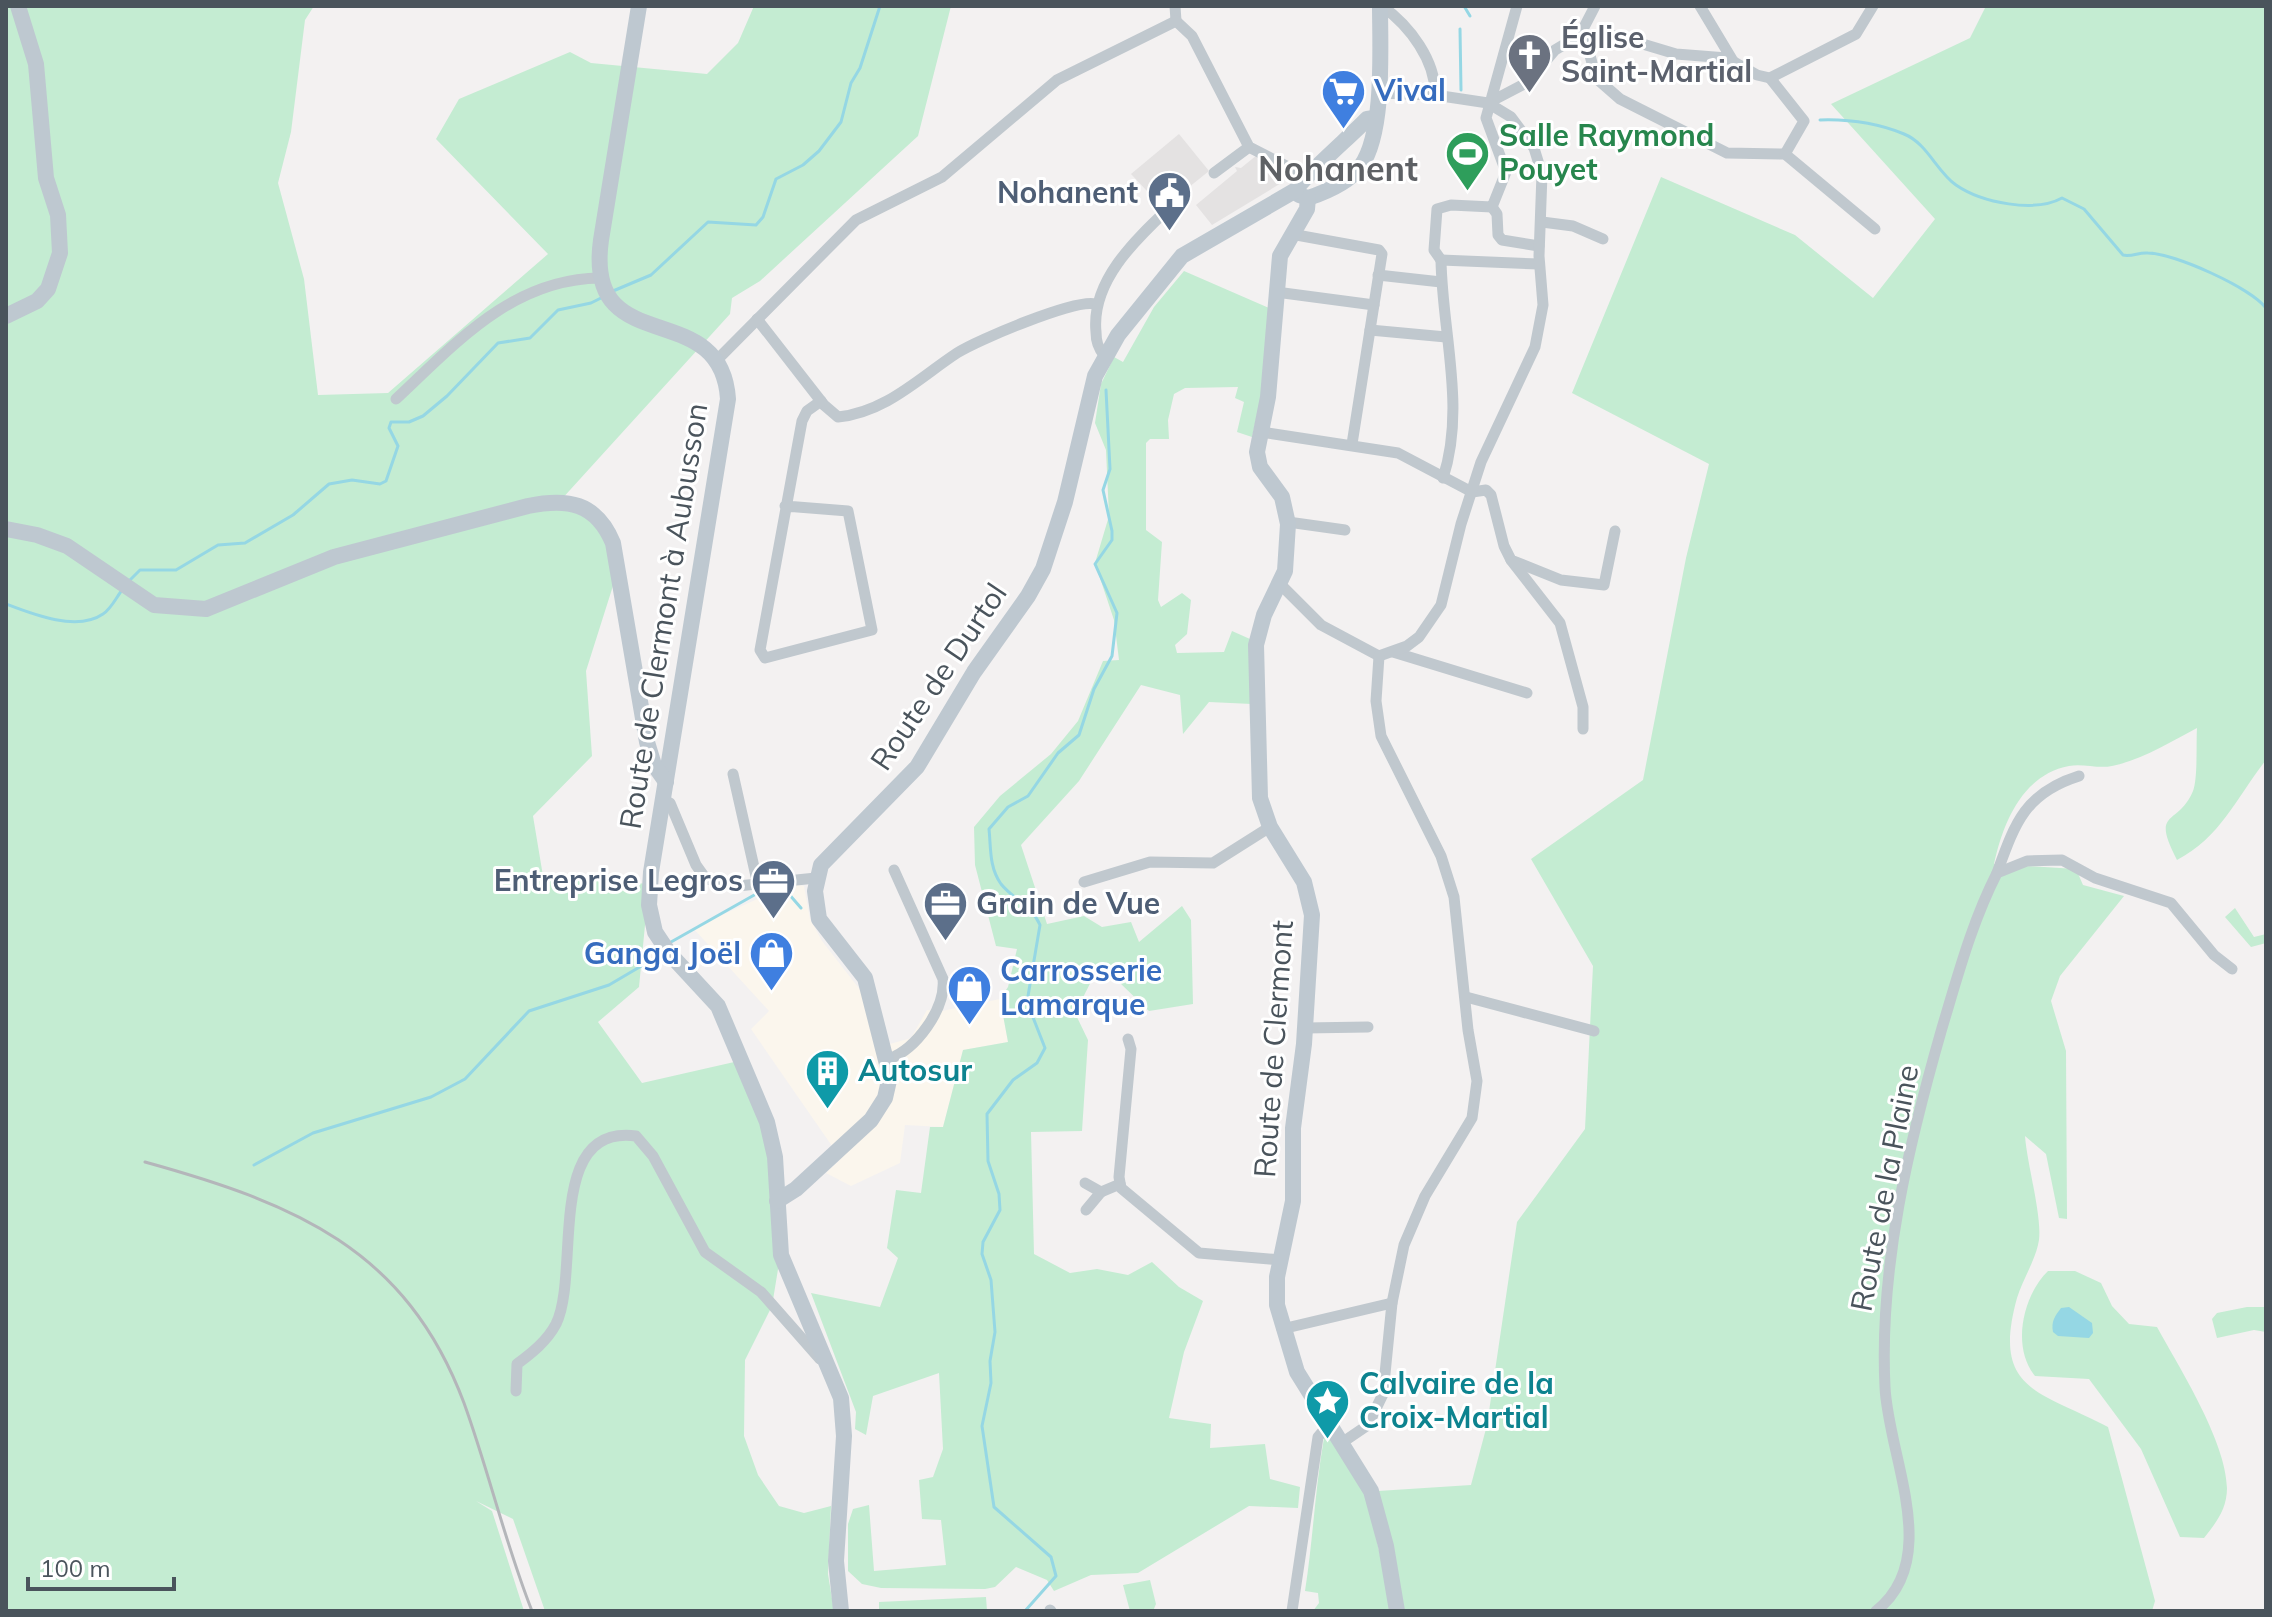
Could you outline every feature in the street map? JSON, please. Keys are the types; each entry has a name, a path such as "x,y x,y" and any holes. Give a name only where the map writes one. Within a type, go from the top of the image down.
{"street":[{"path":"6,316 37,301 48,289 56,273 60,253 58,215 46,178 36,64 18,6"},
{"path":"396,399 464,336 513,301 556,281 600,278 601,240 639,6"},
{"path":"1175,6 1176,21 1192,36 1249,147 1302,189 1343,181 1363,164 1376,123 1381,6"},
{"path":"1381,6 1420,46 1436,77 1435,95"},
{"path":"1492,207 1506,172 1488,129 1488,103 1517,6"},
{"path":"1488,103 1528,82 1555,50 1580,35 1595,6"},
{"path":"1700,6 1733,61"},
{"path":"1770,78 1856,34 1873,6"},
{"path":"716,361 856,220 942,177 1057,80 1176,21"},
{"path":"1580,35 1616,36 1663,51 1733,61 1757,75 1770,78 1804,121 1785,154"},
{"path":"1580,35 1588,48 1596,78 1608,91 1638,111 1727,153 1785,154 1875,229"},
{"path":"1280,584 1321,625 1379,656 1419,637 1441,605 1472,492 1498,421 1518,388 1535,347 1543,305 1539,264 1542,174 1534,148 1511,117 1488,103 1435,95 1379,93"},
{"path":"1302,189 1367,119 1374,118"},
{"path":"1214,173 1249,147"},
{"name":"Route de Clermont","path":"1302,189 1307,209 1280,256 1268,397 1258,462 1282,497 1288,522 1285,571 1264,615 1255,655 1259,780 1270,827 1300,872 1311,903 1305,1028 1295,1097 1293,1201 1277,1291 1282,1329 1297,1372 1371,1491 1380,1516 1397,1611"},
{"name":"Route de Durtol","path":"816,878 832,850 894,795 917,767 974,672 1028,596 1043,569 1065,502 1088,396 1104,355 1158,282 1182,256 1302,189"},
{"path":"1443,478 1450,454 1453,415 1441,260 1434,242 1439,206 1492,207"},
{"path":"1492,207 1497,214 1498,235 1502,240 1539,246"},
{"path":"1104,355 1096,339 1095,304 1119,261 1168,209"},
{"path":"1542,222 1573,226 1603,239"},
{"path":"1291,234 1379,250 1382,254 1352,444"},
{"path":"1441,260 1539,264"},
{"path":"1378,275 1441,282"},
{"name":"Route de Clermont à Aubusson","path":"600,278 607,296 621,312 700,344 716,361 726,387 726,419 649,888 652,923 664,946 710,995 728,1023 771,1135 777,1223 784,1264 828,1360 841,1398 844,1421 836,1556 841,1611"},
{"path":"1276,292 1374,305"},
{"path":"757,319 821,401 838,417 903,394 964,349 1074,305 1095,304"},
{"path":"1370,330 1446,337"},
{"path":"785,506 848,511 872,630 771,658 761,655 785,506 804,414 821,401"},
{"path":"1261,432 1398,453 1472,492 1486,490 1491,495 1504,546 1511,560 1560,623 1583,707 1583,729"},
{"path":"6,529 37,535 67,546 125,589 154,605 206,609 334,557 539,504 567,501 582,505 599,517 613,543 647,742 654,765 666,782"},
{"path":"1288,522 1345,530"},
{"path":"1511,560 1561,580 1604,585 1615,531"},
{"path":"1393,652 1527,693"},
{"path":"1343,1442 1368,1425 1383,1394 1398,1267 1410,1226 1467,1129 1475,1106 1477,1071 1468,1030 1458,913 1449,880 1381,736 1376,701 1379,656"},
{"path":"733,774 758,885"},
{"name":"Route de la Plaine","path":"1876,1611 1900,1587 1907,1570 1909,1515 1886,1407 1883,1314 1920,1102 1963,956 2013,830 2031,800 2060,782 2079,776"},
{"path":"664,801 670,803 696,865 706,879 723,885 758,885 799,877 816,878 819,919 865,978 889,1059 889,1087 871,1120 796,1189 777,1201"},
{"path":"1084,882 1150,862 1213,863 1270,827"},
{"path":"1997,873 2027,861 2062,860 2095,878 2171,903 2214,955 2232,969"},
{"path":"889,1059 906,1051 919,1037 944,993 943,979 894,870"},
{"path":"1466,997 1594,1031"},
{"path":"1305,1028 1368,1027"},
{"path":"1120,1184 1131,1049 1128,1039"},
{"path":"516,1391 517,1364 538,1349 556,1323 565,1287 574,1186 582,1161 604,1138 621,1134 636,1136 653,1156 705,1252 761,1292 822,1361 828,1360"},
{"path":"1085,1183 1101,1192"},
{"path":"1120,1184 1193,1250 1206,1256 1281,1260"},
{"path":"1086,1210 1101,1192 1120,1184"},
{"path":"1282,1329 1392,1303"},
{"path":"1292,1611 1318,1437 1329,1424"}],"shaded area":[{"path":"1179,134 1209,171 1163,208 1131,174"},
{"path":"1257,155 1267,160 1283,182 1212,225 1196,205 1237,171 1235,167 1241,168"},
{"path":"791,884 804,886 810,919 822,941 861,991 876,1048 911,1038 927,1010 942,1011 1000,999 1008,1042 963,1050 943,1127 905,1125 900,1163 851,1186 826,1173 841,1159 751,1029 769,1011 693,928"}],"green space":[{"path":"6,6 314,6 305,20 291,132 278,183 304,279 318,395 388,393 548,254 436,139 459,99 570,52 591,63 707,74 738,43 754,6 951,6 918,136 760,281 732,298 730,314 560,501 594,512 618,570 586,671 592,756 533,816 543,876 649,884 639,987 598,1022 642,1083 743,1060 772,1138 780,1257 772,1306 745,1360 744,1436 758,1475 779,1506 804,1513 831,1506 828,1574 834,1611 545,1611 513,1519 476,1501 492,1511 524,1611 6,1611"},
{"path":"1986,6 2266,6 2266,760 2217,828 2177,860 2169,844 2166,825 2187,802 2195,785 2197,728 2134,760 2107,767 2074,765 2053,771 2039,779 2017,803 2009,817 1994,864 2076,869 2083,885 2124,896 2060,976 2051,1001 2066,1051 2067,1219 2059,1218 2046,1154 2025,1136 2039,1240 2017,1298 2011,1329 2011,1353 2017,1371 2028,1384 2043,1395 2108,1427 2155,1601 2152,1611 1403,1611 1378,1491 1471,1485 1487,1425 1517,1222 1585,1129 1593,966 1531,859 1643,780 1686,558 1709,464 1572,393 1661,177 1795,235 1873,298 1935,219 1831,104 1970,38"},
{"path":"1184,271 1269,308 1263,389 1252,437 1237,432 1244,402 1235,398 1238,387 1185,388 1174,394 1168,420 1169,439 1150,439 1146,443 1146,530 1162,542 1158,600 1161,607 1182,593 1191,600 1187,634 1175,645 1177,653 1224,652 1232,631 1250,639 1252,704 1209,702 1183,734 1180,695 1141,685 1079,781 1021,845 1047,924 1084,916 1102,927 1131,922 1139,942 1182,906 1191,920 1193,1004 1149,1011 1120,983 1098,968 1075,1013 1088,1040 1082,1131 1031,1132 1034,1254 1070,1273 1097,1269 1128,1275 1152,1262 1179,1287 1203,1301 1184,1352 1169,1418 1211,1424 1210,1448 1265,1444 1270,1479 1300,1487 1298,1508 1249,1506 1138,1573 1091,1575 1054,1591 1047,1580 1016,1567 995,1587 985,1589 881,1588 862,1584 848,1571 848,1524 853,1509 869,1505 874,1571 946,1565 941,1520 922,1519 919,1480 933,1477 943,1449 939,1373 873,1396 866,1435 855,1429 856,1412 811,1293 880,1307 898,1258 887,1248 896,1190 921,1193 930,1127 943,1127 963,1050 1008,1042 1000,999 1008,987 1017,949 996,946 975,865 974,827 1000,796 1051,754 1078,721 1103,661 1119,660 1114,620 1095,563 1109,516 1106,450 1095,423 1101,384 1114,357 1123,362 1154,307"},
{"path":"2235,908 2254,937 2266,934 2266,943 2251,947 2225,917"},
{"path":"2048,1271 2075,1271 2101,1283 2112,1306 2129,1324 2157,1327 2200,1406 2225,1469 2225,1503 2217,1521 2204,1538 2180,1537 2141,1449 2089,1379 2035,1376 2023,1351 2023,1322 2032,1293"},
{"path":"2266,1307 2266,1332 2254,1330 2217,1338 2212,1319 2217,1313"},
{"path":"1333,1437 1367,1495 1392,1611 1313,1611 1319,1603 1318,1593 1305,1591 1324,1438"},
{"path":"1150,1580 1156,1604 1153,1611 1130,1611 1123,1585"},
{"path":"986,1597 987,1611 879,1611 879,1602"}],"water":[{"path":"2069,1307 2092,1323 2093,1333 2089,1338 2058,1336 2053,1332 2057,1314 2061,1308"}],"waterway":[{"path":"613,291 651,275 708,222 756,225 763,217 776,179 803,165 819,151 841,122 851,83 860,68 880,6"},
{"path":"1464,6 1470,16"},
{"path":"1460,29 1461,90"},
{"path":"1820,120 1863,122 1904,134 1919,144 1956,185 1980,197 2023,205 2038,205 2062,198 2084,209 2123,255 2160,255 2193,265 2245,291 2266,308"},
{"path":"129,581 140,570 176,570 218,545 245,543 293,515 329,484 352,480 380,484 386,481 398,446 389,428 391,422 409,422 423,416 447,396 498,343 530,338 558,310 591,303 603,297"},
{"path":"1025,1611 1056,1576 1051,1557 994,1507 982,1426 991,1383 990,1361 995,1332 991,1280 982,1254 983,1242 1000,1210 999,1194 988,1161 987,1114 1013,1080 1037,1063 1045,1048 1027,1002 1040,925 997,878 991,857 989,829 1008,807 1028,796 1058,753 1079,735 1094,689 1112,656 1117,613 1095,564 1112,540 1103,490 1110,469 1106,390"},
{"path":"6,604 54,620 81,621 106,612 122,590"},
{"path":"671,942 756,894 788,893 801,908"},
{"path":"254,1165 313,1133 431,1097 465,1079 529,1011 609,985 660,955"}],"railway":[{"path":"145,1162 249,1195 296,1215 338,1240 377,1269 410,1306 440,1350 464,1403 532,1611"}],"place":[{"name":"Église Saint-Martial","path":"1530,94"},
{"name":"Vival","path":"1343,130"},
{"name":"Salle Raymond Pouyet","path":"1468,192"},
{"name":"Nohanent","path":"1169,232"},
{"name":"Entreprise Legros","path":"774,920"},
{"name":"Grain de Vue","path":"945,943"},
{"name":"Ganga Joël","path":"772,993"},
{"name":"Carrosserie Lamarque","path":"969,1027"},
{"name":"Autosur","path":"827,1110"},
{"name":"Calvaire de la Croix-Martial","path":"1328,1440"}],"district":[{"name":"Nohanent","path":"1338,169"}]}
